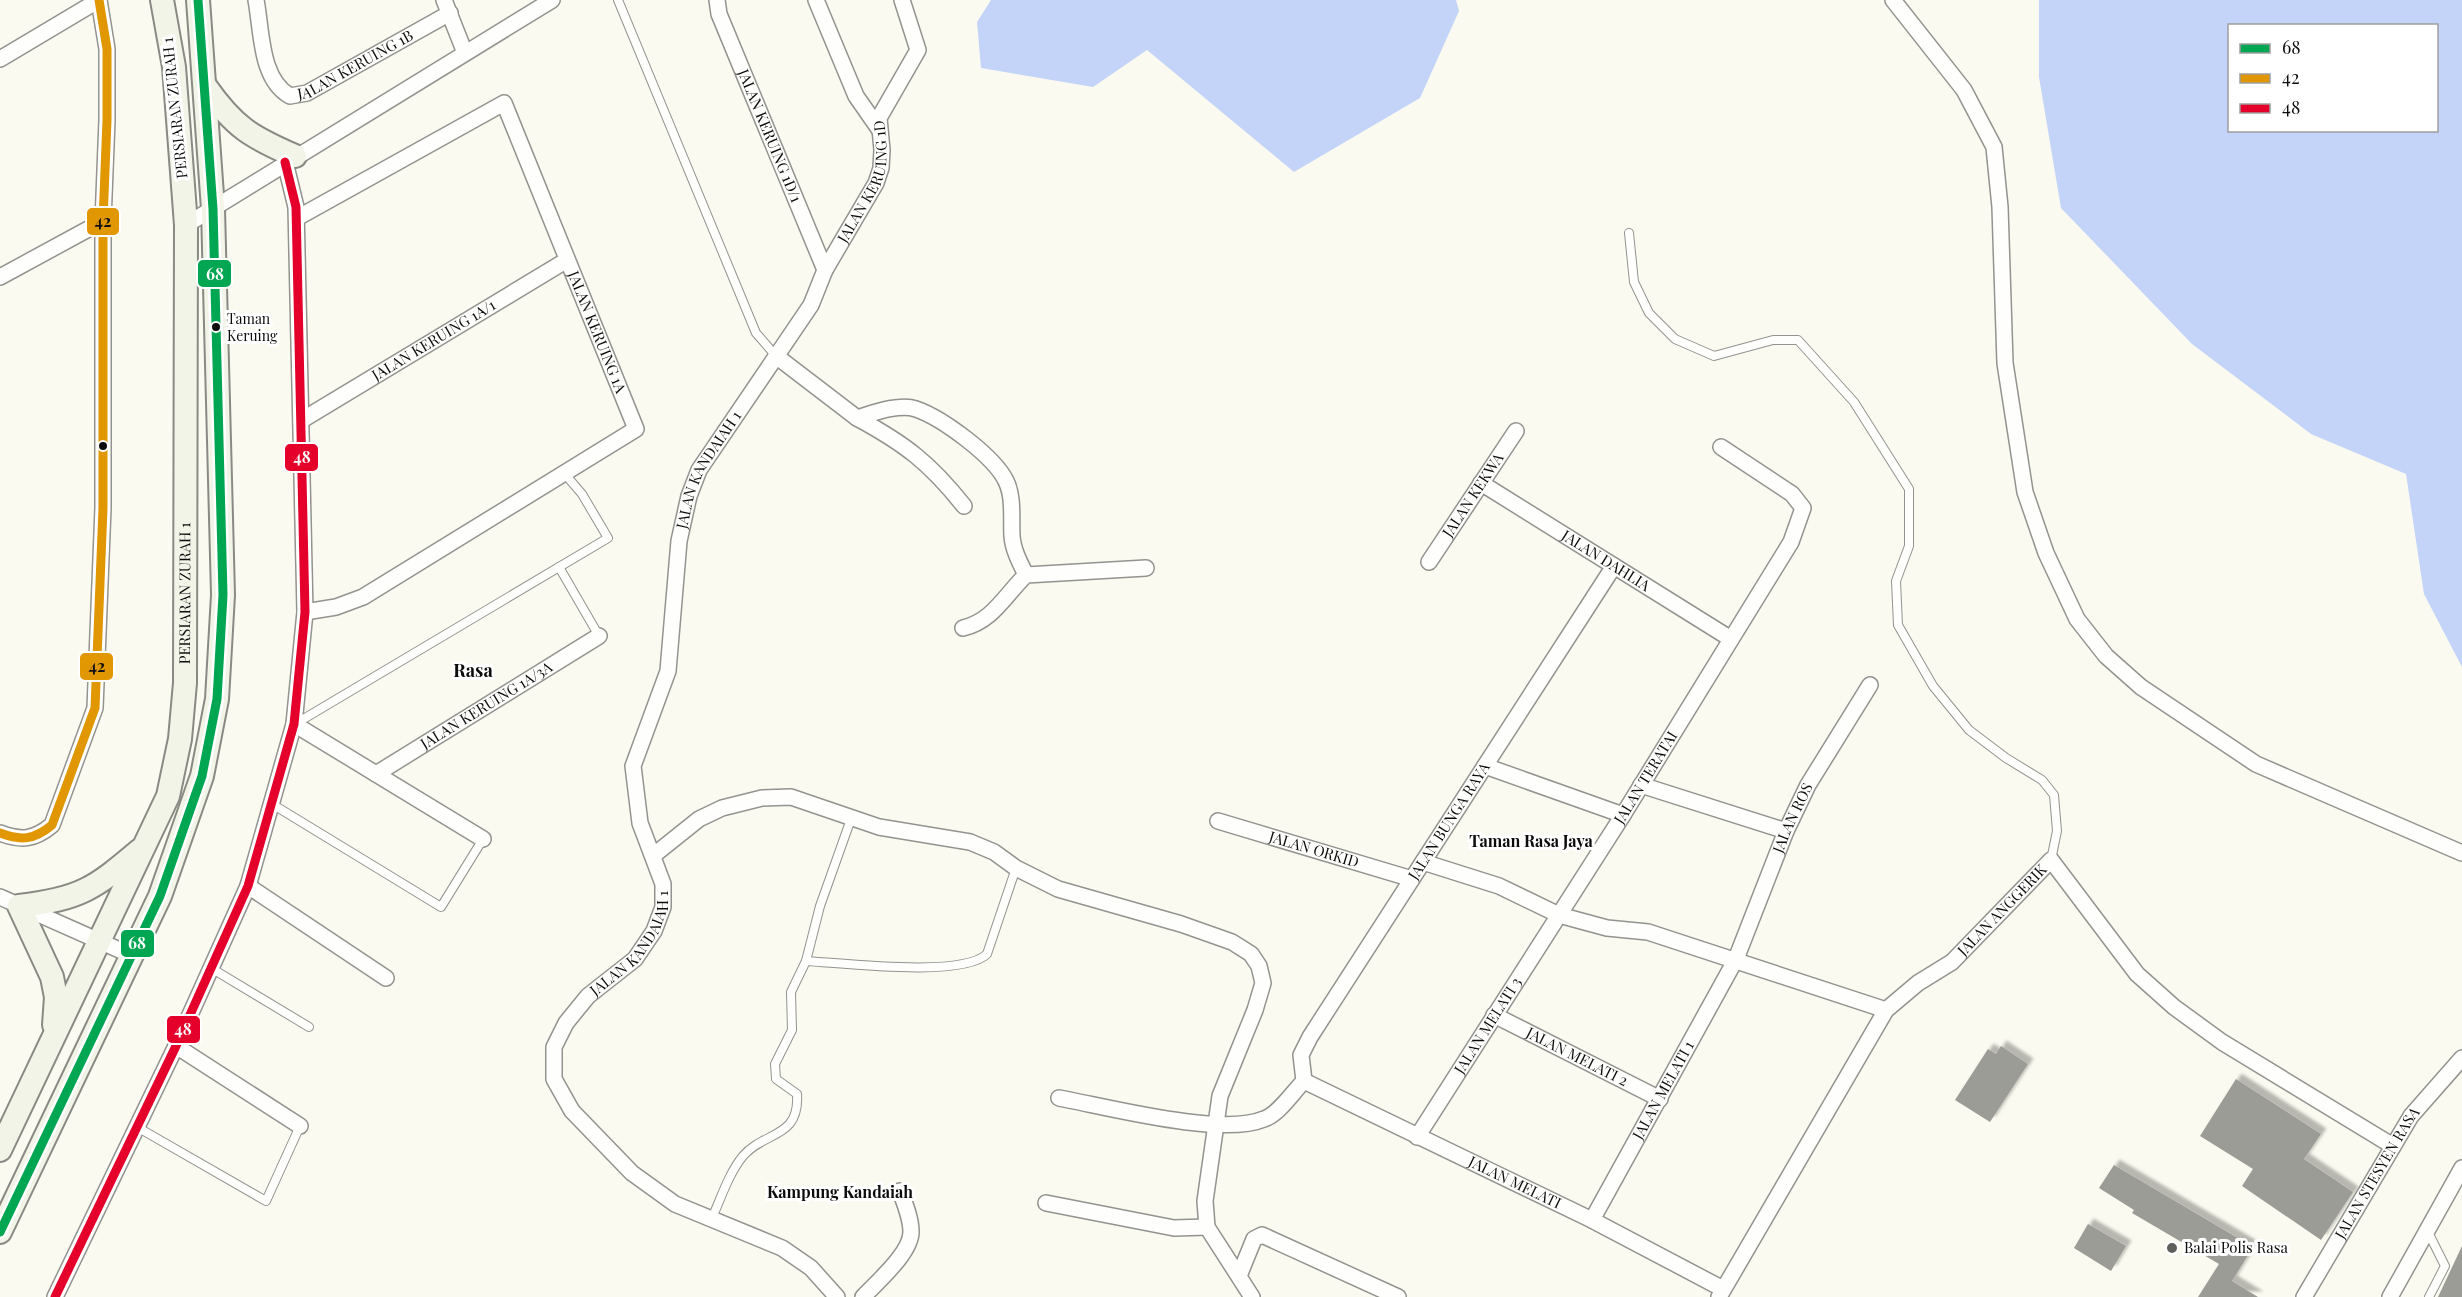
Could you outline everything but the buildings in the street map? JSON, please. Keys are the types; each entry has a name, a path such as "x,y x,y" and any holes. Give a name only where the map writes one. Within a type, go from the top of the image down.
{"main road":[{"name":"PERSIARAN ZURAH 1","path":"0,1150 168,796 180,739 185,683 186,225 174,67 162,0"},
{"name":"PERSIARAN ZURAH 1","path":"0,1232 160,896 202,776 217,699 223,595 213,209 198,0"},
{"path":"206,87 226,115 242,129 290,159"},
{"path":"53,1035 56,997 52,977 10,902 55,902 97,885 146,844"}],"street":[{"path":"0,59 99,0 107,48 103,221 104,508 95,708 52,825 38,837 18,840 0,832"},
{"name":"JALAN KERUING 1B","path":"256,0 269,73 278,90 290,96 307,93 447,7"},
{"path":"186,225 552,0"},
{"name":"JALAN KERUING 1D/1","path":"717,0 719,14 825,270"},
{"path":"816,0 856,96 879,129"},
{"name":"JALAN KERUING 1D","path":"776,356 811,305 825,270 876,183 881,168 882,150 879,118 918,50 902,0"},
{"path":"1893,0 1965,90 1994,147 2000,207 2005,363 2025,492 2046,553 2077,619 2106,657 2141,687 2256,764 2462,853"},
{"path":"447,7 465,53"},
{"name":"JALAN KERUING 1A","path":"297,218 504,103 636,429 363,597 336,607 305,612"},
{"path":"55,1297 176,1046 248,886 294,724 305,612 297,218 290,159"},
{"path":"0,277 103,221"},
{"name":"JALAN KERUING 1A/1","path":"302,420 567,260"},
{"path":"776,356 857,418 891,436 929,464 964,506"},
{"name":"JALAN KANDAIAH 1","path":"776,356 699,470 689,496 679,541 668,671 633,766 640,823 654,855 663,884 663,907 654,931 635,959 588,996 566,1023 554,1047 554,1079 572,1111 632,1173 675,1204 782,1248 811,1268 837,1297"},
{"path":"857,418 885,410 915,408 952,429 988,459 1006,481 1012,509 1012,538 1026,575"},
{"name":"JALAN KEKWA","path":"1429,562 1516,431"},
{"name":"JALAN TERATAI","path":"1558,915 1623,815 1791,542 1803,508 1792,494 1721,447"},
{"name":"JALAN DAHLIA","path":"1481,483 1731,639"},
{"name":"JALAN BUNGA RAYA","path":"1304,1081 1301,1055 1311,1037 1614,566"},
{"path":"963,628 980,624 990,616 1026,575 1146,568"},
{"name":"JALAN KERUING 1A/3A","path":"376,774 599,636"},
{"name":"JALAN ROS","path":"1736,959 1786,831 1808,784 1870,686"},
{"path":"294,724 483,839"},
{"path":"1485,766 1623,815"},
{"path":"1641,785 1786,831"},
{"path":"654,855 699,819 722,808 762,798 791,798 879,828 970,842 994,852 1016,868 1058,889 1181,924 1232,942 1251,954 1259,966 1263,983 1255,1010 1220,1096 1205,1201 1207,1227 1252,1297"},
{"name":"JALAN ORKID","path":"1218,821 1412,879"},
{"name":"JALAN ANGGERIK","path":"1721,1293 1886,1010 1918,982 1952,962 2051,860 2137,974 2174,1007 2222,1042 2393,1146"},
{"path":"1423,862 1499,886 1558,915 1607,928 1648,932 1886,1010"},
{"path":"248,886 386,978"},
{"path":"10,902 133,956"},
{"name":"JALAN MELATI 3","path":"1417,1137 1558,915"},
{"name":"JALAN MELATI 1","path":"1592,1220 1736,959"},
{"name":"JALAN MELATI 2","path":"1494,1015 1660,1099"},
{"path":"176,1046 300,1126"},
{"name":"JALAN STESYEN RASA","path":"2304,1297 2411,1116 2462,1058"},
{"path":"1059,1098 1188,1122 1246,1123 1266,1119 1304,1081"},
{"name":"JALAN MELATI","path":"1304,1081 1592,1220 1721,1293"},
{"path":"2390,1297 2462,1168"},
{"path":"863,1297 906,1250 911,1235 910,1221 900,1191"},
{"path":"1046,1203 1174,1228 1207,1227"},
{"path":"1239,1276 1254,1239 1262,1235 1398,1297"}],"lane":[{"path":"618,0 756,333 776,356"},
{"path":"1629,233 1634,282 1649,313 1675,339 1714,356 1773,340 1798,340 1854,402 1909,489 1909,546 1896,581 1898,626 1933,686 1969,730 2006,758 2042,780 2054,795 2057,831 2051,860"},
{"path":"294,724 608,538 582,494 564,473"},
{"path":"559,567 599,636"},
{"path":"272,804 441,907 483,839"},
{"path":"712,1218 743,1156 753,1146 783,1132 793,1118 797,1094 776,1079 774,1073 778,1057 792,1030 791,992 807,961 820,906 851,819"},
{"path":"807,961 916,968 969,963 982,959 987,954 1016,868"},
{"path":"212,968 309,1027"},
{"path":"137,1126 266,1201 300,1126"},
{"path":"2427,1230 2445,1266 2429,1297"}],"water":[{"path":"991,0 1456,0 1459,11 1420,98 1294,172 1147,50 1093,87 981,68 977,22"},
{"path":"2039,0 2462,0 2462,667 2424,594 2406,474 2311,434 2192,344 2061,208 2039,77"}],"transit line":[{"name":"42","path":"0,833 27,838 39,834 52,825 95,708 103,508 103,221 107,120 107,49 99,0"},
{"name":"68","path":"0,1232 160,896 202,776 217,699 223,595 213,209 198,0"},
{"name":"48","path":"55,1297 176,1046 248,886 294,724 305,612 296,207 285,162"}],"place":[{"name":"Taman Keruing","path":"216,327"},
{"name":"Balai Polis Rasa","path":"2172,1248"}],"district":[{"name":"Rasa","path":"473,671"},
{"name":"Taman Rasa Jaya","path":"1531,841"},
{"name":"Kampung Kandaiah","path":"840,1192"}]}
